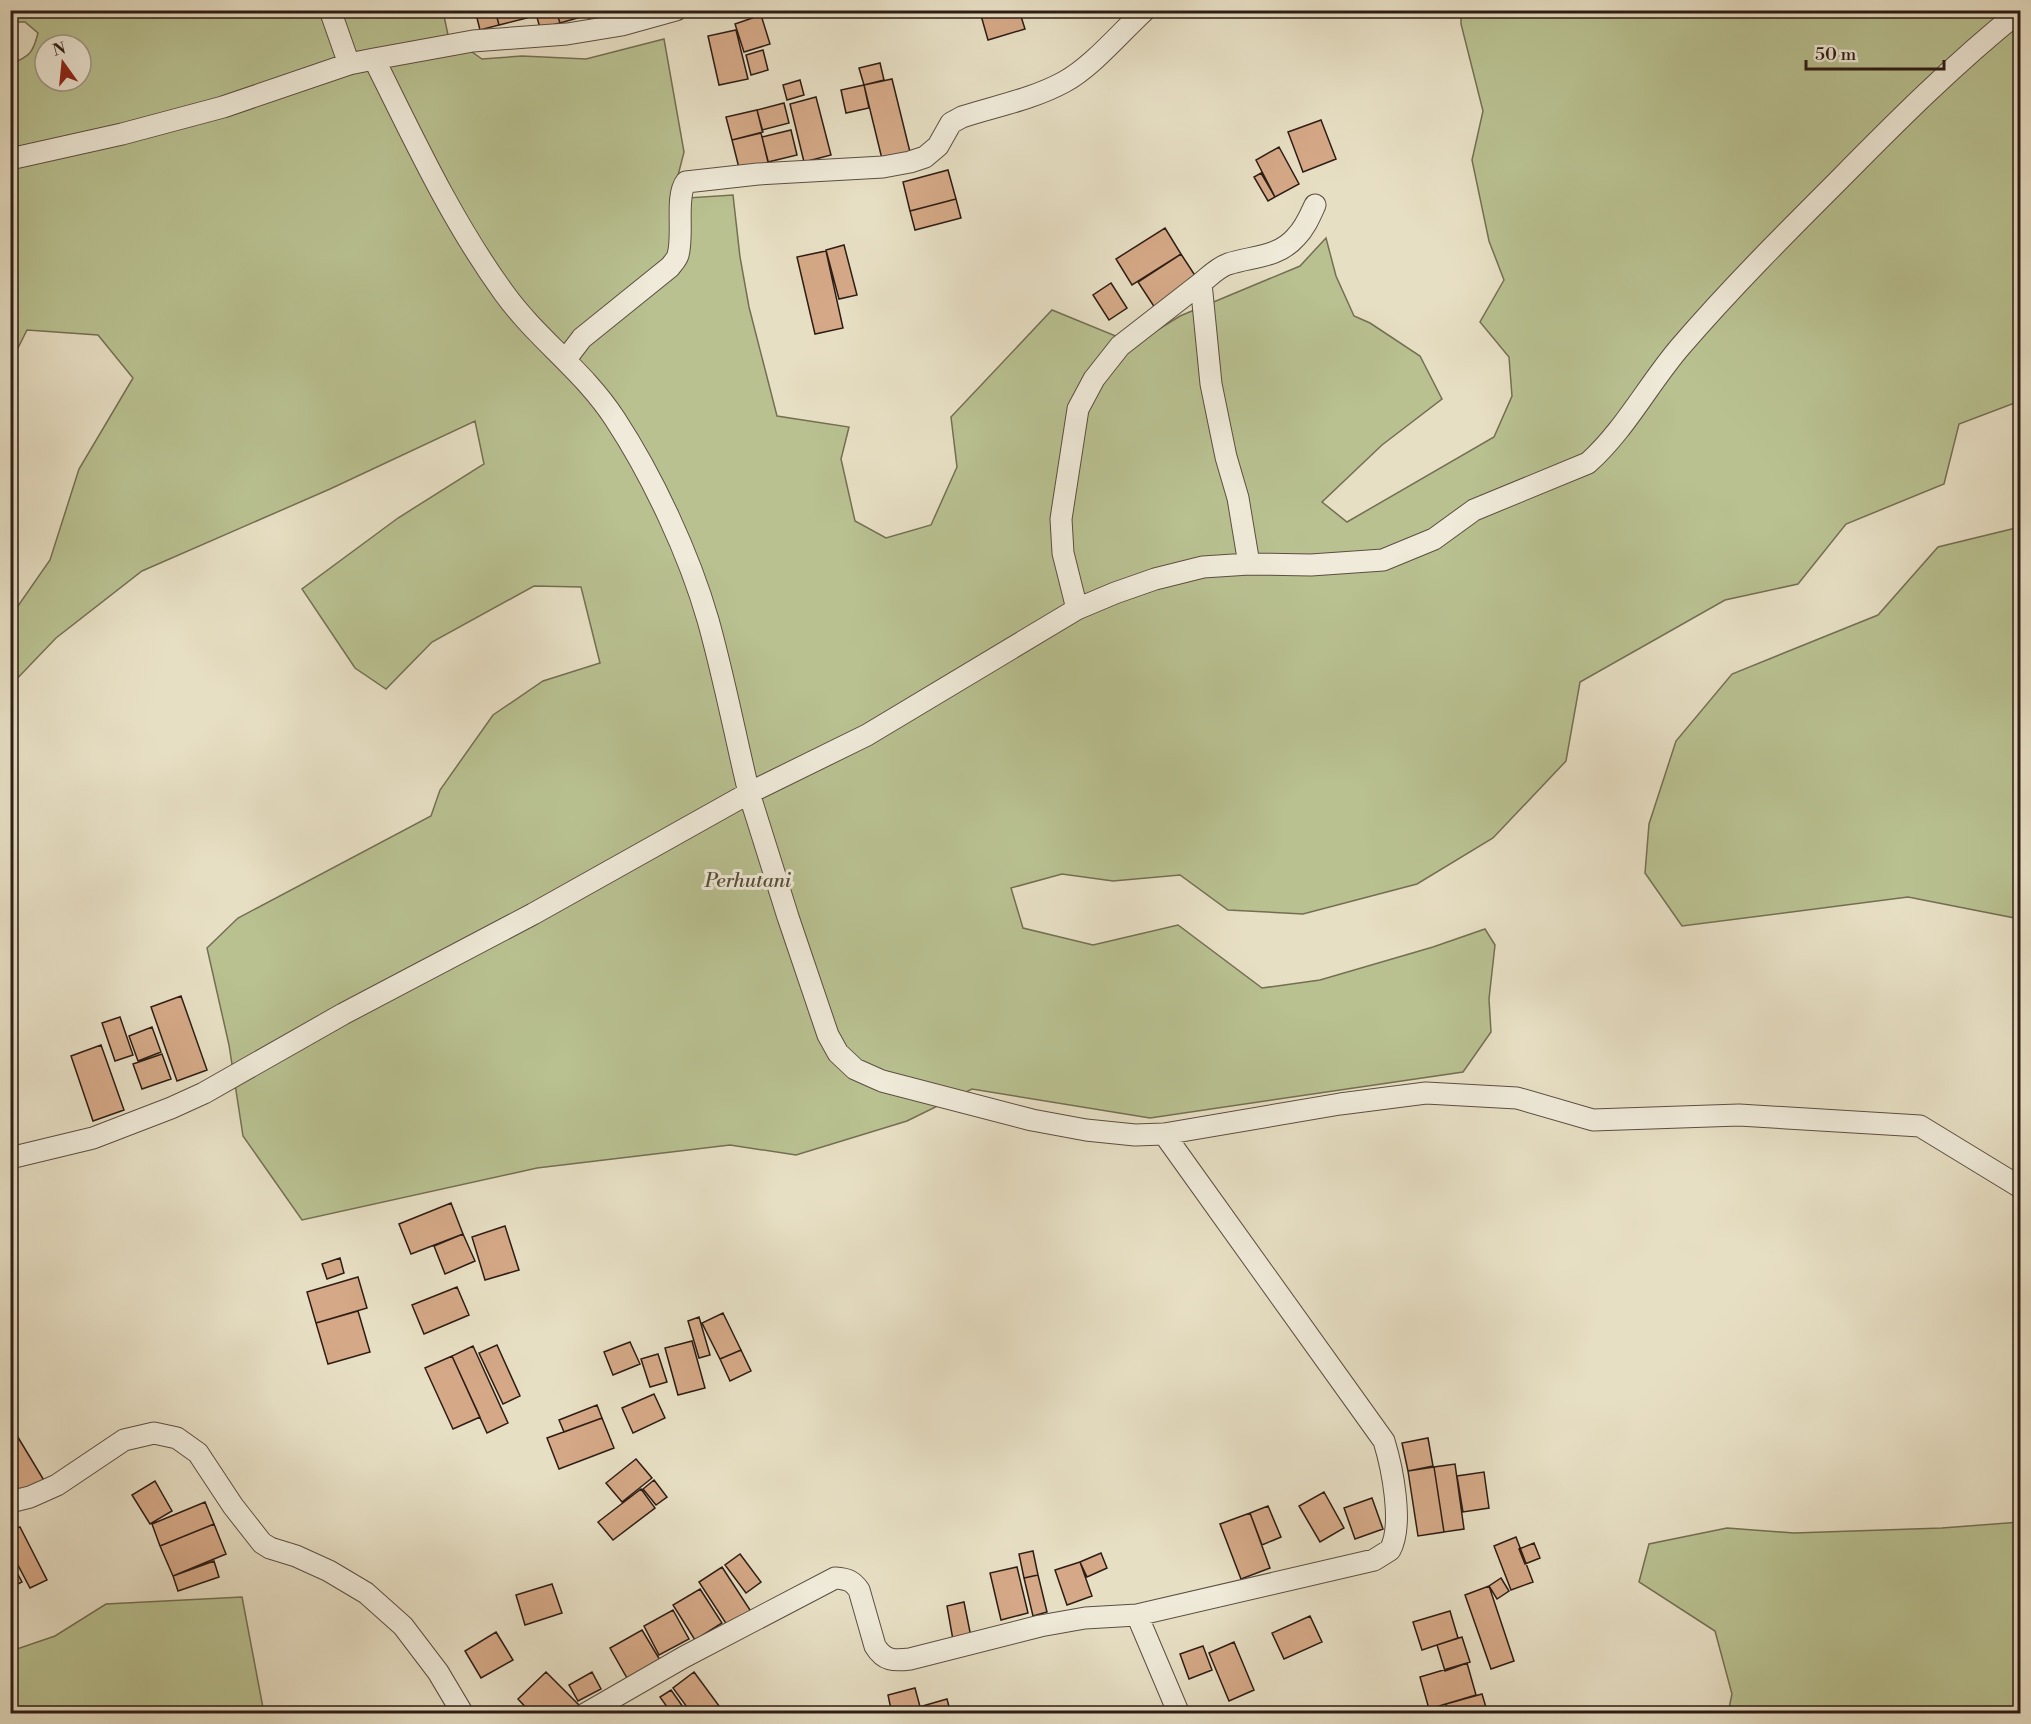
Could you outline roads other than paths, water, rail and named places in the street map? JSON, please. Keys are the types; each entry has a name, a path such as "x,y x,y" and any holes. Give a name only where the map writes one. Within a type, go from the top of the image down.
{"street":[{"path":"330,10 349,64"},
{"path":"10,159 122,134 223,107 349,64 473,41 567,34 622,25 676,10"},
{"path":"566,359 582,338 670,267 678,256 682,226 680,195 681,188 686,182 758,174 883,168 925,157 938,146 951,123 962,117 1048,90 1065,82 1079,72 1145,10"},
{"path":"10,1158 93,1138 204,1093 343,1014 533,914 749,793 867,735 1077,609 1115,592 1203,567 1249,564 1311,565 1383,560 1434,540 1474,510 1588,463 1619,428 1680,347 1750,269 1912,107 1978,44 2020,11"},
{"path":"374,59 432,178 463,232 505,294 533,327 591,386 615,419 678,536 708,619 749,793 788,917 828,1035 838,1053 855,1069 882,1081 1032,1120 1086,1130 1135,1135 1164,1134 1340,1104 1426,1093 1517,1098 1593,1120 1738,1115 1920,1126 2020,1187"},
{"path":"1077,609 1063,553 1061,519 1078,409 1094,379 1120,346 1216,270 1228,264 1257,258 1285,246 1302,231 1315,205"},
{"path":"1201,283 1211,384 1226,457 1238,498 1249,564"},
{"path":"585,1713 684,1657 835,1578 845,1578 854,1582 859,1590 875,1646 879,1653 893,1661 910,1659 1040,1626 1085,1618 1137,1615 1374,1560 1390,1551 1396,1533 1392,1467 1384,1440 1164,1134"},
{"path":"10,1502 30,1497 57,1485 124,1440 154,1433 177,1437 198,1453 233,1506 262,1543 338,1576 366,1593 403,1626 438,1672 463,1713"},
{"path":"1137,1615 1179,1713"}],"park label":[{"name":"Perhutani","path":"748,881"}]}
